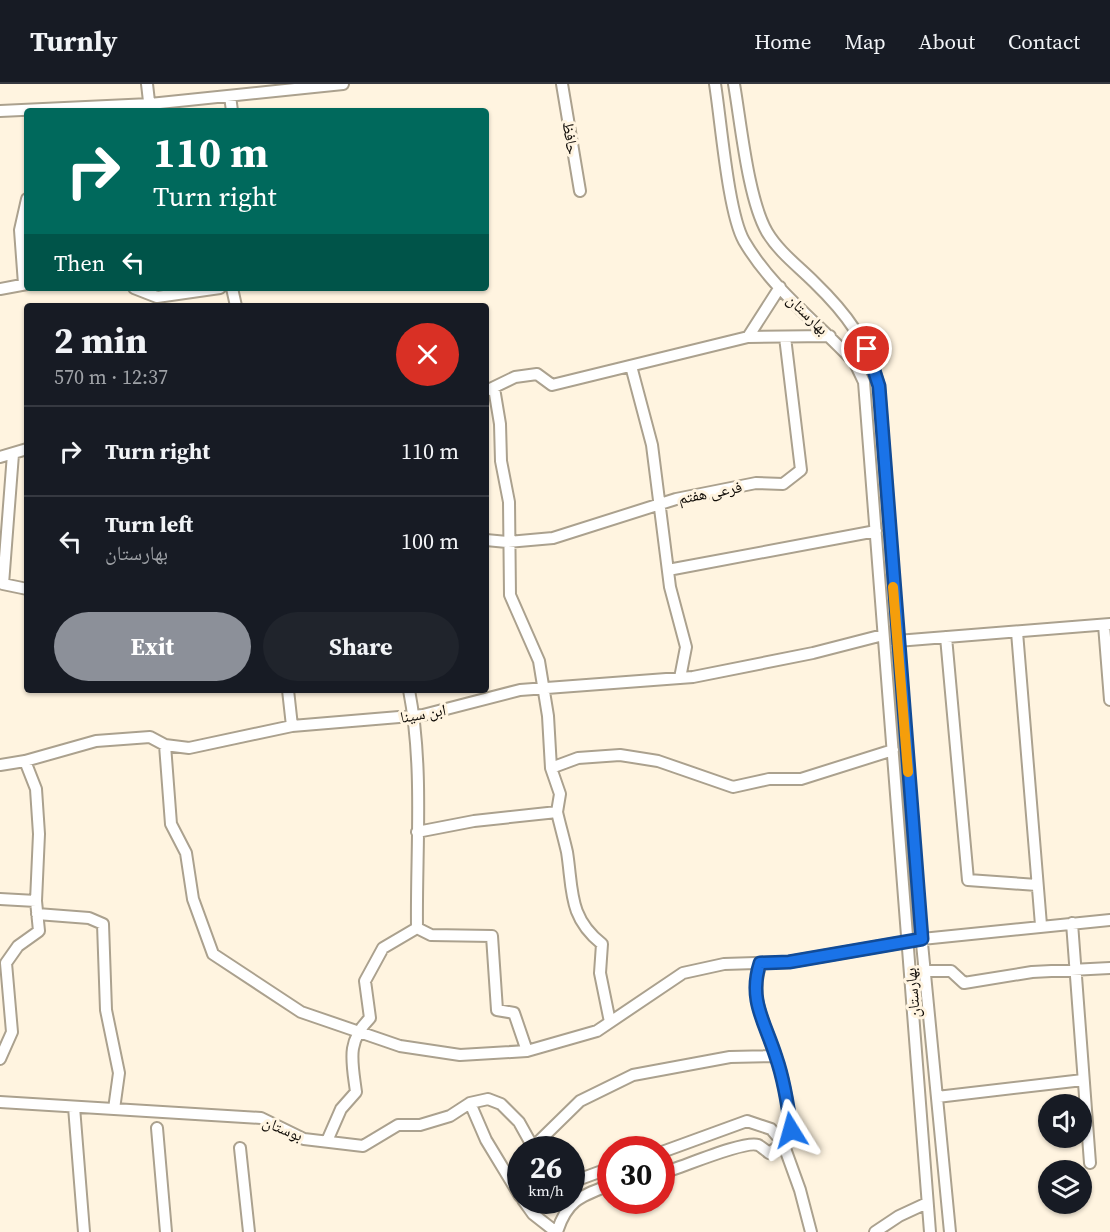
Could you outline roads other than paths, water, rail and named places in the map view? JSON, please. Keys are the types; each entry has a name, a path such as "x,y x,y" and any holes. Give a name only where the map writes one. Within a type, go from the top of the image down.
{"street":[{"path":"147,84 150,108 230,96 343,84"},
{"name":"حافظ","path":"562,84 580,191"},
{"name":"بهارستان","path":"715,84 733,203 743,239 780,287 855,363 864,382 930,1232"},
{"name":"بهارستان","path":"734,84 758,210 768,232 782,252 845,315 861,337 879,386 897,641 922,939 950,1232"},
{"path":"230,96 232,108"},
{"path":"0,111 24,110"},
{"path":"24,212 20,230 24,273"},
{"path":"0,289 24,284"},
{"path":"748,337 780,287"},
{"path":"142,291 157,297 199,291"},
{"path":"610,1022 600,973 602,944 587,932 570,892 567,853 557,812 560,794 551,768 548,717 538,661 510,595 507,542 509,502 501,461 500,424 490,389 515,377 537,374 552,385 748,337 830,336"},
{"name":"فرعی هفتم","path":"489,540 507,542 554,538 660,504 756,483 783,484 801,470 784,337"},
{"path":"631,366 652,445 668,570 686,647 680,678"},
{"path":"0,457 24,450"},
{"path":"13,453 3,584 24,588"},
{"path":"668,570 876,531"},
{"path":"897,641 1107,625 1110,700"},
{"path":"1017,632 1041,925"},
{"name":"ابن سینا","path":"0,765 25,761 96,741 150,737 165,745 189,748 292,726 414,716 520,690 680,678 813,652 883,634"},
{"path":"946,637 968,880 1037,885"},
{"path":"288,693 292,726"},
{"path":"410,693 414,716 417,928"},
{"path":"165,745 171,824 186,853 193,899 213,954 301,1012 400,1046 460,1055 527,1050 597,1031 683,973 724,964 789,962 922,939 1041,925 1110,920"},
{"path":"551,768 578,758 620,755 658,761 733,787 769,779 801,779 893,750"},
{"path":"0,1059 12,1032 6,963 18,946 39,931 36,901 39,834 36,789 25,761"},
{"path":"417,832 474,821 557,812"},
{"path":"0,899 36,901"},
{"path":"37,914 89,918 103,924 106,1010 119,1073 114,1109"},
{"path":"1072,923 1090,1160"},
{"path":"327,1141 341,1109 356,1092 351,1053 357,1032 370,1018 365,981 383,948 417,928"},
{"path":"417,928 431,935 492,936 497,1010 514,1013 527,1050"},
{"path":"675,1169 740,1145 758,1145 769,1153 783,1143 791,1130 776,1056 761,1018 754,981 760,963"},
{"path":"925,971 951,971 964,983 1032,972 1110,968"},
{"path":"915,1024 930,1025"},
{"path":"545,1136 580,1101 633,1075 730,1057 776,1056"},
{"path":"937,1097 1083,1080"},
{"name":"بوستان","path":"0,1102 261,1118 304,1139 363,1146 398,1125 420,1125 450,1116 470,1103 489,1099 501,1104 519,1122 527,1136"},
{"path":"470,1103 486,1140 507,1175"},
{"path":"74,1107 84,1232"},
{"path":"675,1147 747,1121 771,1129 783,1143 800,1190 811,1232"},
{"path":"157,1128 166,1232"},
{"path":"240,1148 249,1232"},
{"path":"533,1214 556,1232 563,1211 581,1196 597,1190"},
{"path":"875,1232 899,1216 927,1203"}]}
